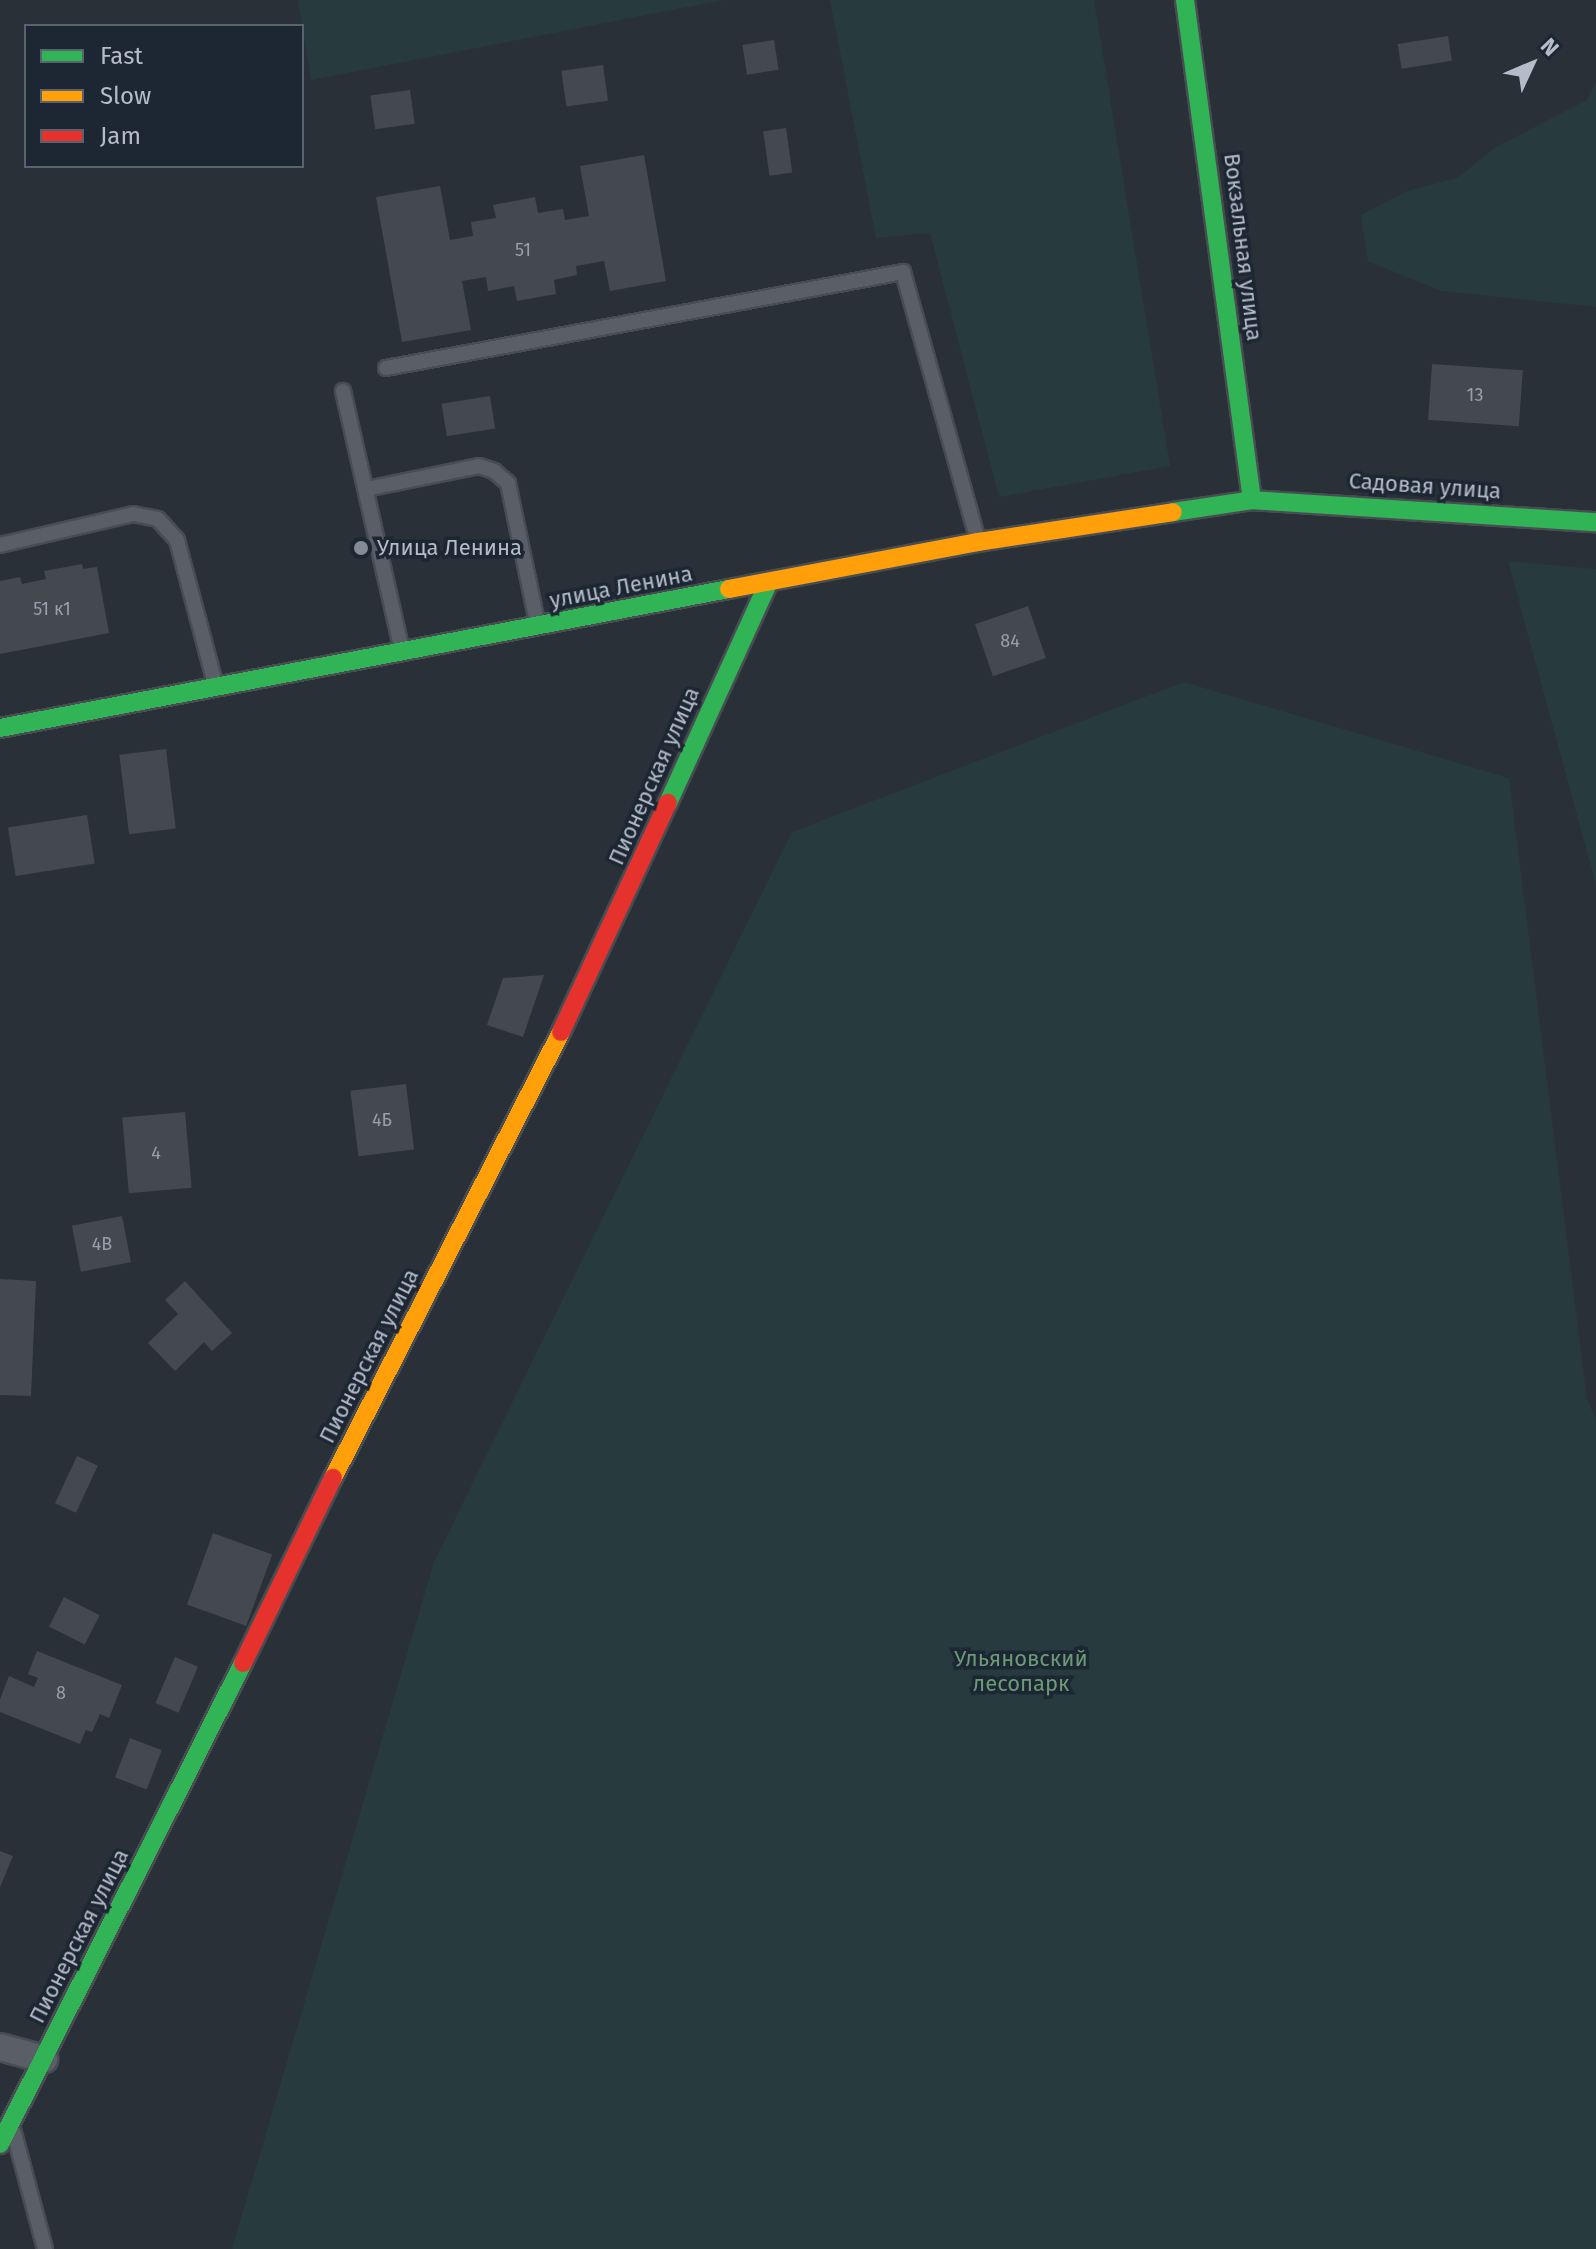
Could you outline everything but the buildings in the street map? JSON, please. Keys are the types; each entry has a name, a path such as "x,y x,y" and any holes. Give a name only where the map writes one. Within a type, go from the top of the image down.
{"street":[{"name":"Вокзальная улица","path":"1185,0 1252,500"},
{"name":"Садовая улица","path":"1252,500 1596,522"},
{"name":"улица Ленина","path":"0,728 978,542 1252,500"},
{"name":"Пионерская улица","path":"0,2144 349,1446 578,1000 768,584"},
{"path":"0,2047 44,2059"}],"lane":[{"path":"386,368 903,272 978,542"},
{"path":"343,391 403,653"},
{"path":"366,489 479,466 494,471 508,483 538,627"},
{"path":"0,545 133,514 158,519 177,540 216,688"},
{"path":"11,2123 45,2249"}],"green space":[{"path":"298,0 724,0 311,80"},
{"path":"830,0 1094,0 1170,466 999,497 930,233 876,238"},
{"path":"1596,82 1596,307 1441,291 1368,261 1361,215 1407,191 1457,178 1496,147 1587,100"},
{"path":"1508,561 1596,569 1596,885"},
{"name":"Ульяновский лесопарк","path":"1184,682 1509,778 1587,1400 1596,1419 1596,2249 232,2249 434,1562 792,832"}],"traffic: fast":[{"path":"1185,0 1252,500"},
{"path":"1173,512 1252,500 1596,522"},
{"path":"668,803 768,584"},
{"path":"0,728 729,589"},
{"path":"0,2144 243,1663"}],"traffic: slow":[{"path":"729,589 978,542 1173,512"},
{"path":"333,1478 561,1032"}],"traffic: jam":[{"path":"561,1032 668,803"},
{"path":"243,1663 333,1478"}],"place":[{"name":"Улица Ленина","path":"361,548"}]}
